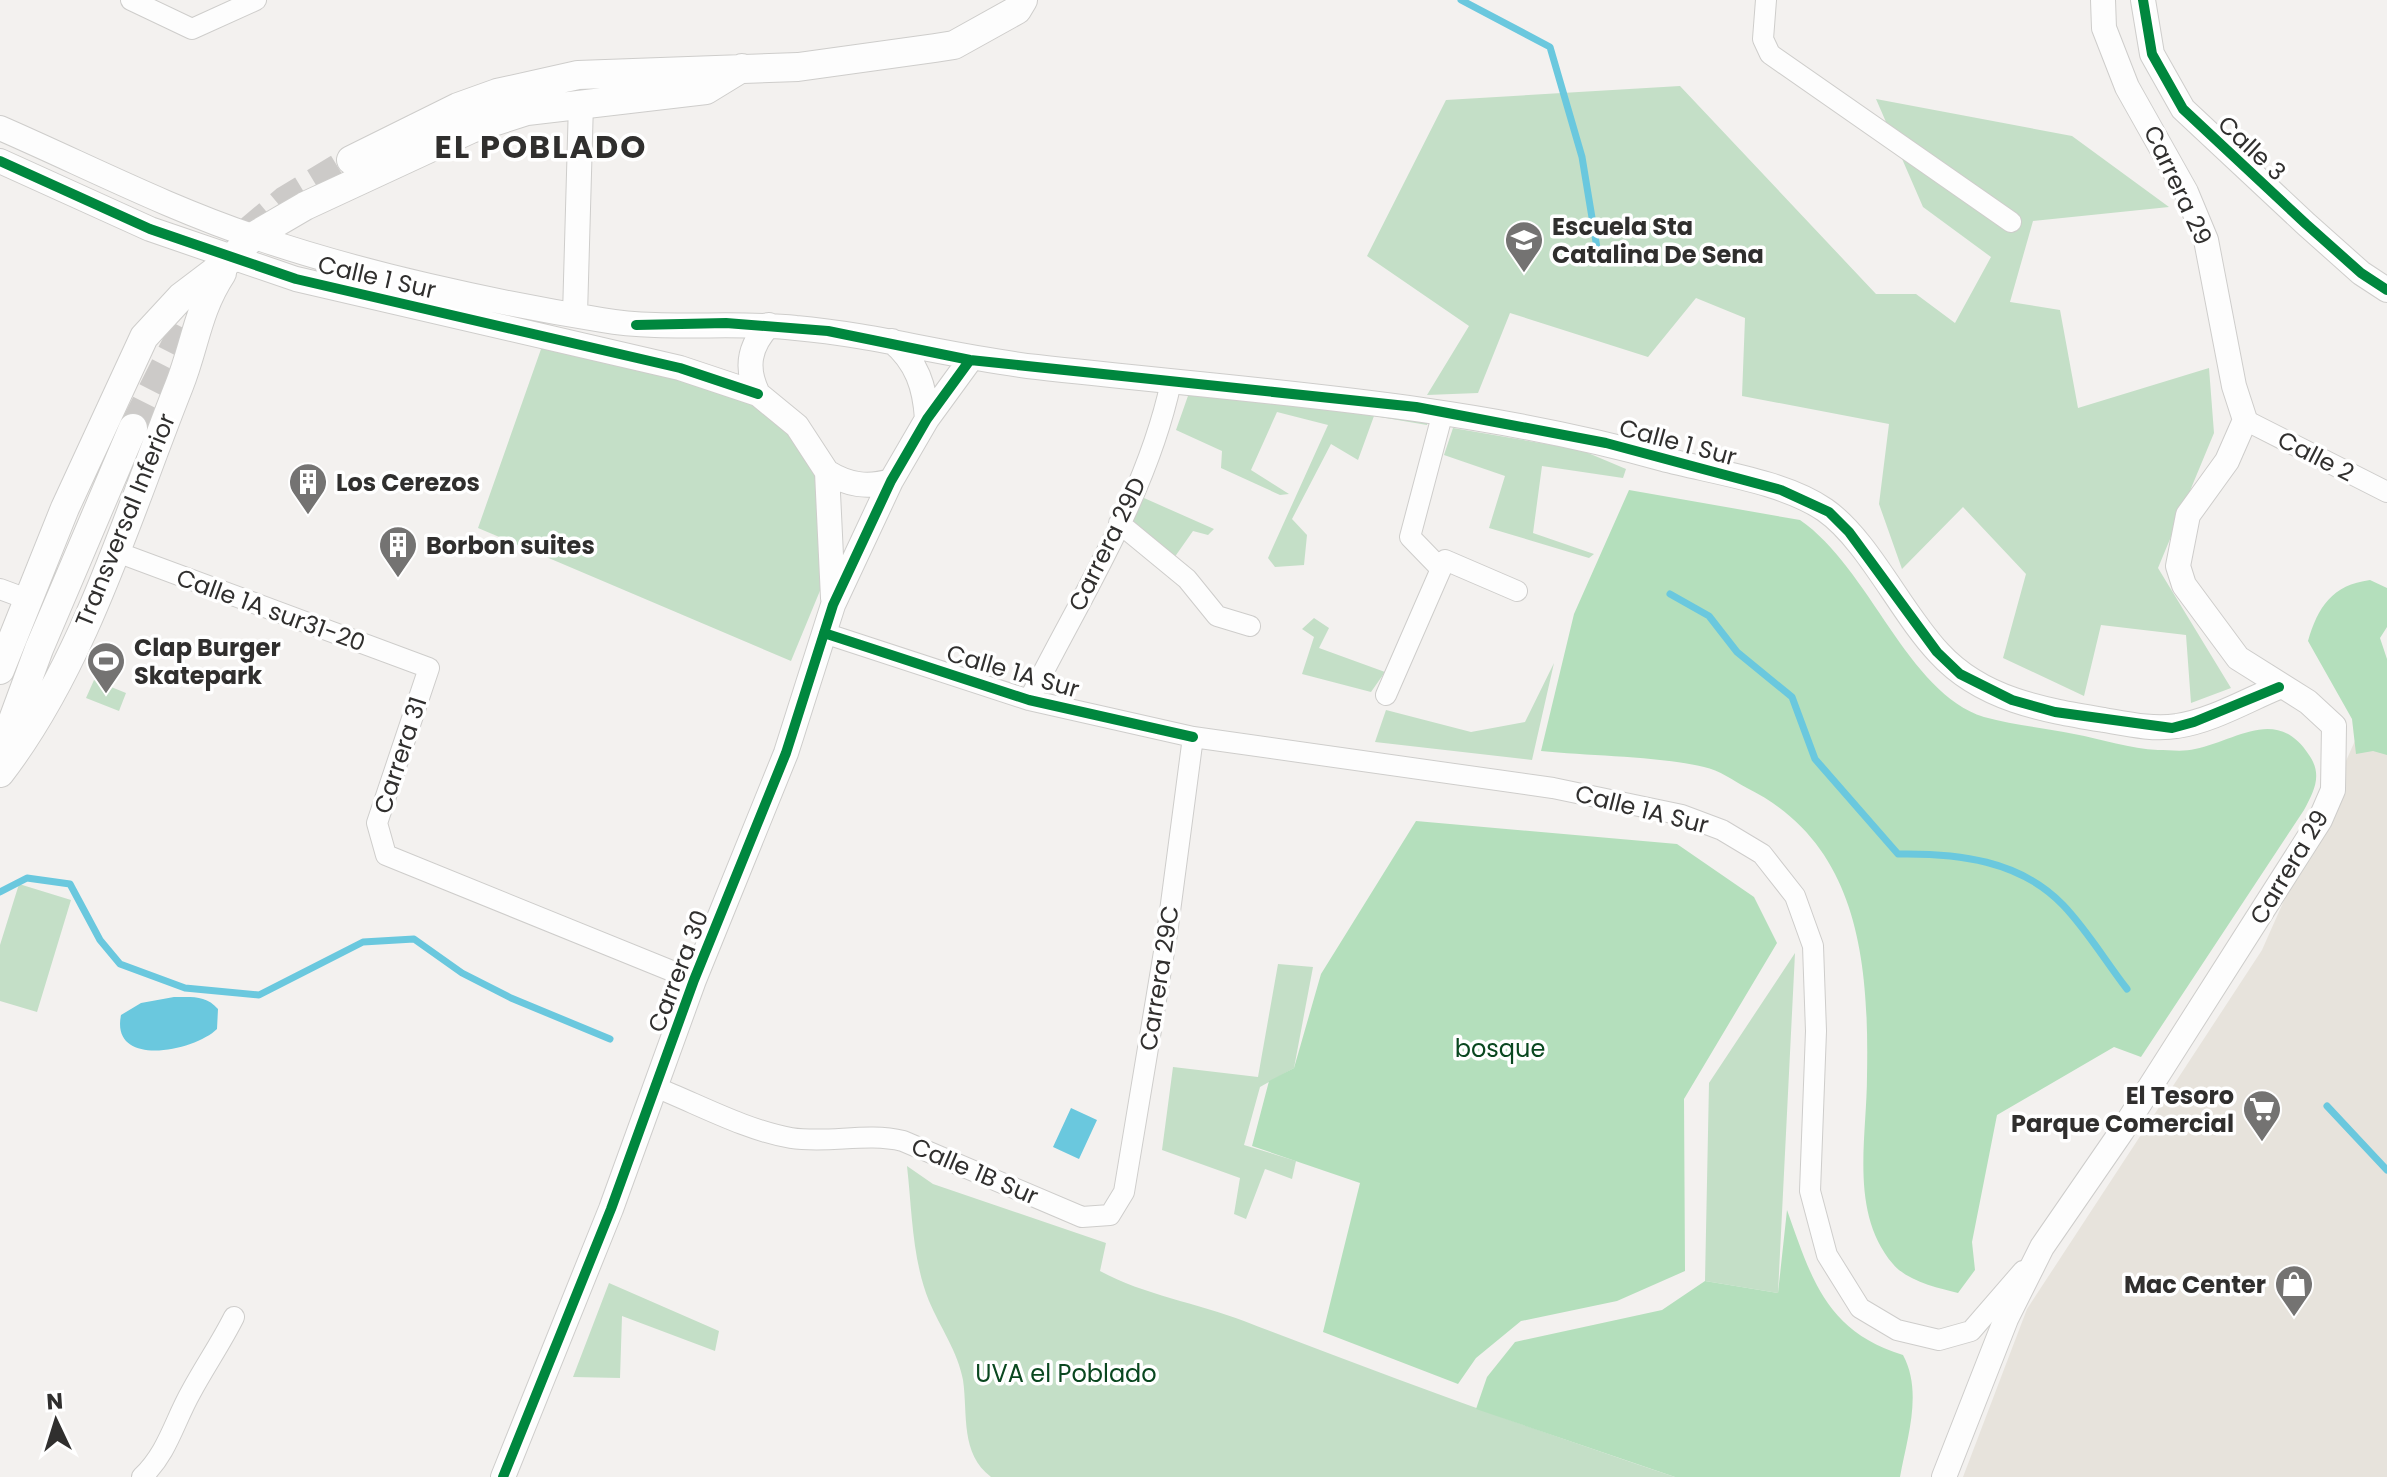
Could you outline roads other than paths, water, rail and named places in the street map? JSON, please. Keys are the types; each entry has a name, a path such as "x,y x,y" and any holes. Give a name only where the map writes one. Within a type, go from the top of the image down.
{"main road":[{"path":"351,160 458,107 531,84 578,75 798,67 954,45 1017,10 1023,0"},
{"name":"Transversal Inferior","path":"0,670 27,599 144,337 181,297 231,259 252,237 305,206 471,129 527,111 706,90 742,68"},
{"name":"Transversal Inferior","path":"0,773 23,743 53,693 114,551 182,378 201,309 231,259"},
{"name":"Transversal Inferior","path":"0,755 34,663 133,428"}],"street":[{"path":"131,0 192,29 256,0"},
{"path":"1766,0 1763,39 1770,54 2011,222"},
{"name":"Carrera 29","path":"1944,1477 2006,1319 2042,1247 2288,876 2333,790 2334,726 2308,702 2256,673 2229,648 2184,585 2178,566 2188,515 2227,461 2245,420 2234,386 2206,240 2186,192 2127,87 2104,28 2103,1"},
{"name":"Calle 3","path":"2142,2 2152,54 2183,109 2317,234 2361,273 2387,290"},
{"path":"575,315 581,103"},
{"name":"Calle 1 Sur","path":"0,128 252,237 347,265 575,315 636,325 769,325 892,341 970,360 1443,412 1606,443 1809,501 1829,512 1849,532 1945,659 1973,682 2012,700 2069,714 2172,728 2279,687"},
{"name":"Calle 1 Sur","path":"0,161 150,229 231,259 343,291 695,372 758,394 797,426 827,472"},
{"path":"758,394 752,382 750,358 760,335 769,325"},
{"path":"892,341 905,351 918,374 927,419"},
{"path":"827,472 851,484 879,485 891,481 927,419 970,360"},
{"name":"Carrera 29D","path":"1029,700 1119,523 1152,449 1171,382"},
{"path":"1443,412 1410,537 1441,569 1386,695 1445,560 1517,591"},
{"name":"Calle 2","path":"2245,420 2387,492"},
{"name":"Carrera 30","path":"827,472 833,605"},
{"name":"Carrera 30","path":"503,1477 611,1209 694,980 786,753 833,605 891,481"},
{"path":"1119,523 1187,579 1217,616 1250,626"},
{"name":"Calle 1A sur31-20","path":"114,551 429,668"},
{"path":"0,589 27,599"},
{"name":"Calle 1A Sur","path":"824,633 1029,700 1193,737 1553,788 1682,815 1722,830 1762,854 1795,896 1813,946 1816,1031 1810,1191 1827,1255 1860,1308 1897,1330 1939,1340 1971,1331 2042,1247"},
{"name":"Carrera 31","path":"429,668 377,823 386,855 694,980"},
{"name":"Carrera 29C","path":"1110,1215 1124,1192 1167,934 1193,737"},
{"name":"Calle 1B Sur","path":"655,1087 787,1137 816,1141 877,1137 903,1141 1082,1217 1110,1215"},
{"path":"142,1477 159,1460 191,1392 214,1358 234,1317"}],"water":[{"path":"174,997 209,1001 218,1009 217,1029 191,1044 174,1048 141,1049 128,1043 121,1032 121,1015 141,1003"},
{"path":"1071,1108 1097,1120 1079,1159 1053,1147"}],"waterway":[{"path":"1461,0 1550,47 1582,157 1598,254"},
{"path":"1670,594 1709,616 1737,652 1792,697 1815,759 1898,854 1965,858 1986,862 2027,878 2063,905 2127,989"},
{"path":"0,892 27,878 70,884 100,940 120,964 185,988 259,995 363,942 414,939 462,973 511,998 610,1039"},
{"path":"2327,1106 2387,1170"}],"tunnel":[{"path":"247,232 285,200 351,160"},
{"path":"133,428 201,294"}],"place":[{"name":"Escuela Sta Catalina De Sena","path":"1524,274"},
{"name":"Los Cerezos","path":"308,516"},
{"name":"Borbon suites","path":"398,579"},
{"name":"Clap Burger Skatepark","path":"106,695"},
{"name":"El Tesoro Parque Comercial","path":"2262,1143"},
{"name":"Mac Center","path":"2294,1318"}],"district":[{"name":"EL POBLADO","path":"541,146"}],"park label":[{"name":"bosque","path":"1500,1048"},
{"name":"UVA el Poblado","path":"1066,1373"}]}
